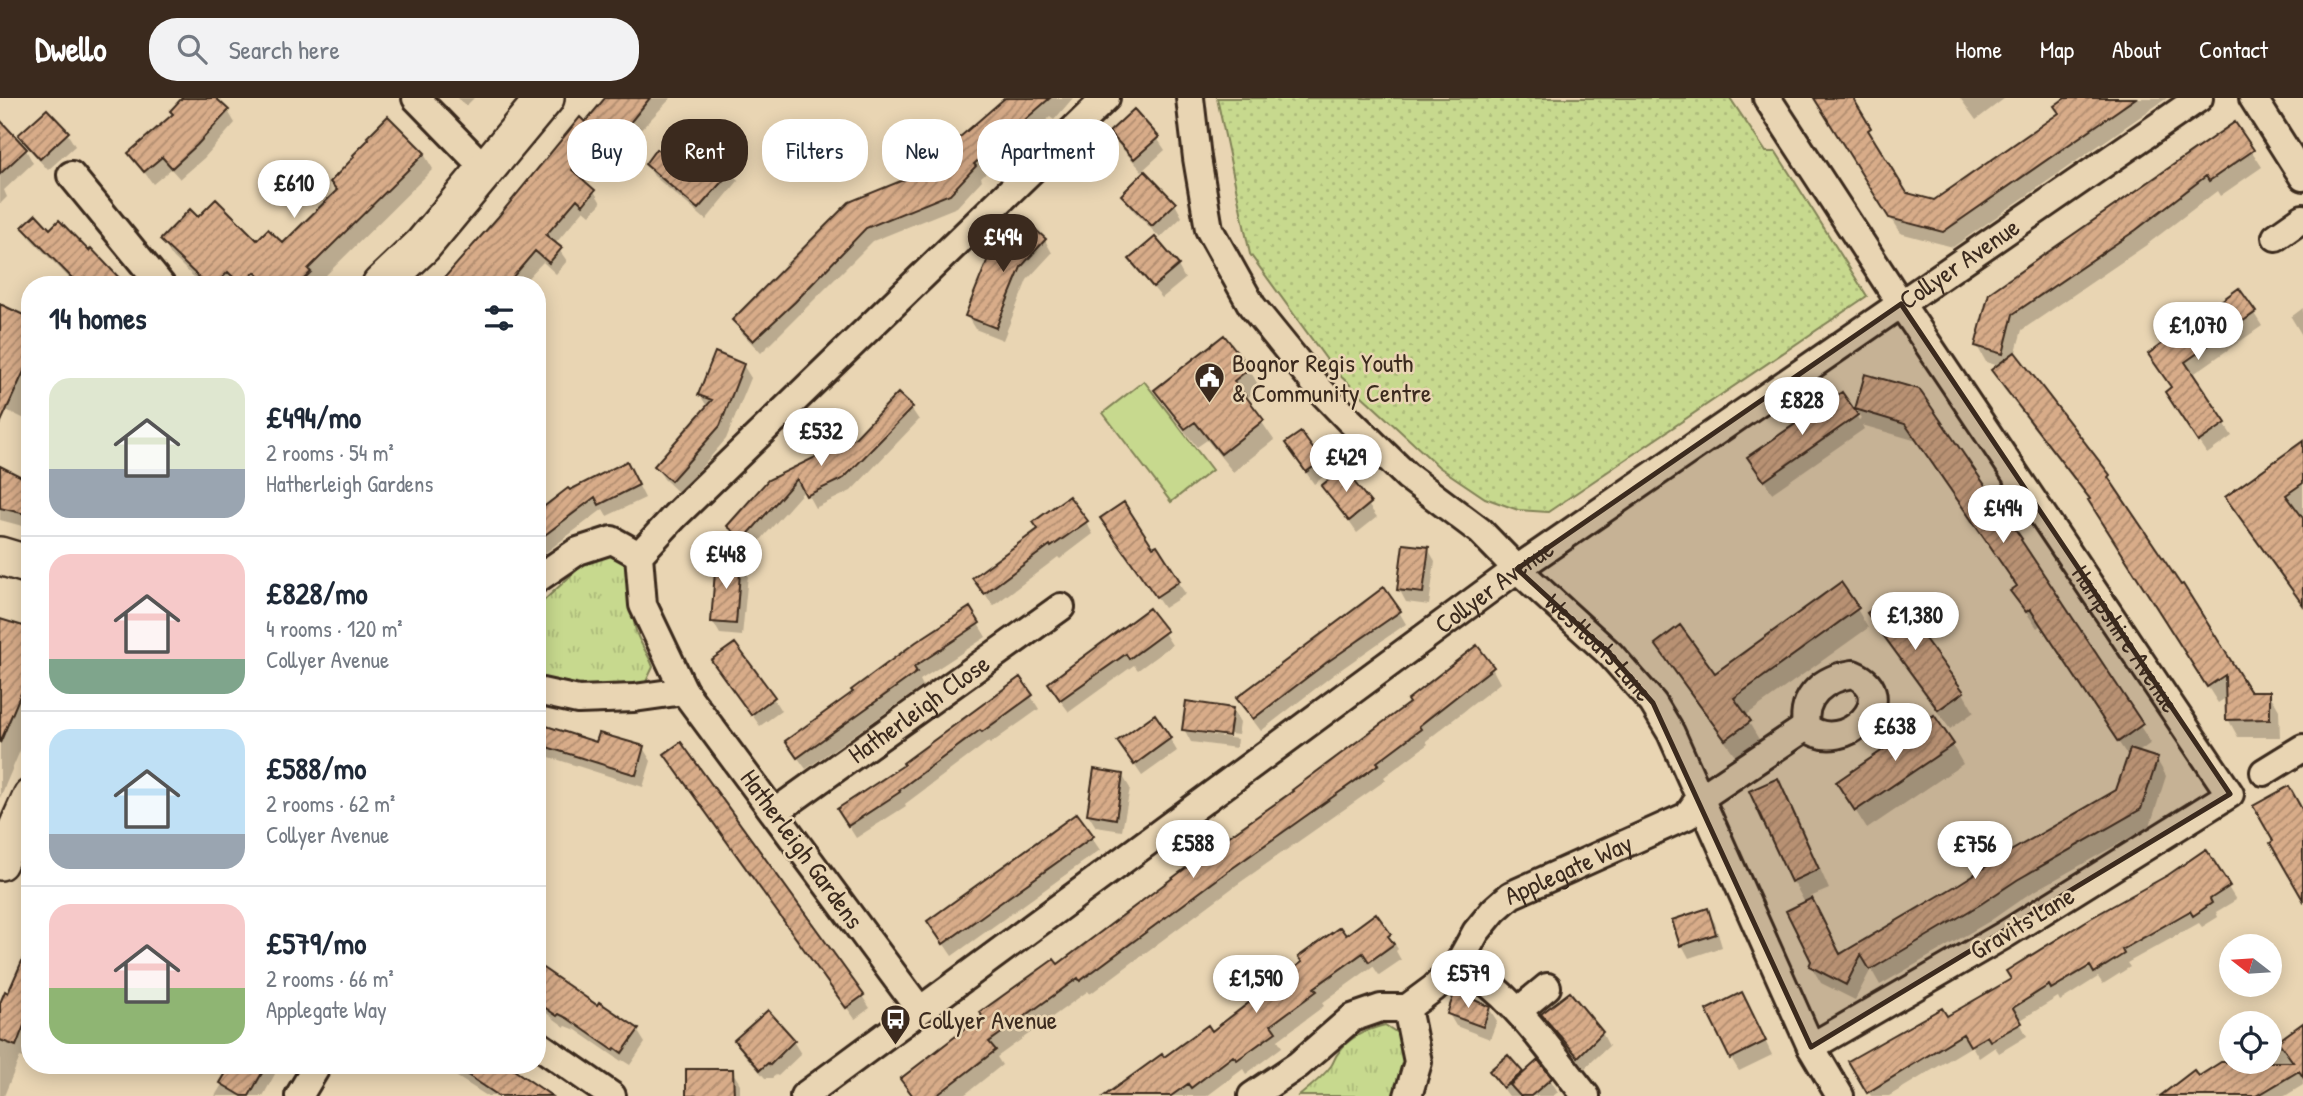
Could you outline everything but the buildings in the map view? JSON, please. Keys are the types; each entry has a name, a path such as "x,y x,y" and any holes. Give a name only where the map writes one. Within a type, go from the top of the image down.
{"main road":[{"path":"390,276 423,245 545,98"},
{"path":"0,556 21,562"}],"street":[{"path":"416,98 485,169"},
{"path":"546,573 578,551 612,540 639,555 675,516 1106,98"},
{"name":"Westloats Lane","path":"1190,98 1209,229 1252,306 1321,391 1349,420 1407,476 1480,531 1517,569 1610,654 1653,703 1671,733 1811,1047 1840,1096"},
{"name":"Hampshire Avenue","path":"1767,98 1901,304 2230,793"},
{"name":"Collyer Avenue","path":"804,1096 1517,569 2199,98"},
{"path":"2253,98 2303,177"},
{"path":"71,175 154,276"},
{"path":"2276,237 2303,218"},
{"name":"Hatherleigh Gardens","path":"639,555 643,605 684,691 919,1009"},
{"name":"Hatherleigh Close","path":"775,812 1061,607"},
{"path":"546,693 578,700 634,698 684,691"},
{"name":"Applegate Way","path":"1408,1008 1459,963 1476,932 1511,895 1687,816 1699,799 1806,727"},
{"path":"2264,772 2303,748"},
{"name":"Gravits Lane","path":"1811,1047 2006,933 2230,793"},
{"path":"0,863 21,816"},
{"path":"1459,963 1474,971 1518,1011 1586,1096"},
{"path":"1518,1011 1547,987"},
{"path":"1252,1096 1298,1065 1352,1018 1381,1008 1408,1008 1418,1062 1408,1096"},
{"path":"546,1050 612,1096"},
{"path":"299,1096 312,1074"}],"highlighted area":[{"path":"1901,304 2230,794 1811,1047 1653,703 1610,654 1517,569"}],"green space":[{"path":"1217,98 1730,98 1766,152 1776,152 1867,296 1548,512 1518,510 1485,498 1439,467 1335,371 1250,254"},
{"path":"1144,381 1212,470 1171,502 1103,413"},
{"path":"606,554 626,563 636,631 653,667 644,686 614,694 554,684 546,679 546,599 592,556"},
{"path":"1385,1025 1399,1034 1407,1061 1394,1096 1299,1096 1327,1070 1343,1046 1366,1031"}],"place":[{"name":"Bognor Regis Youth & Community Centre","path":"1209,405"},
{"name":"Collyer Avenue","path":"895,1047"}]}
